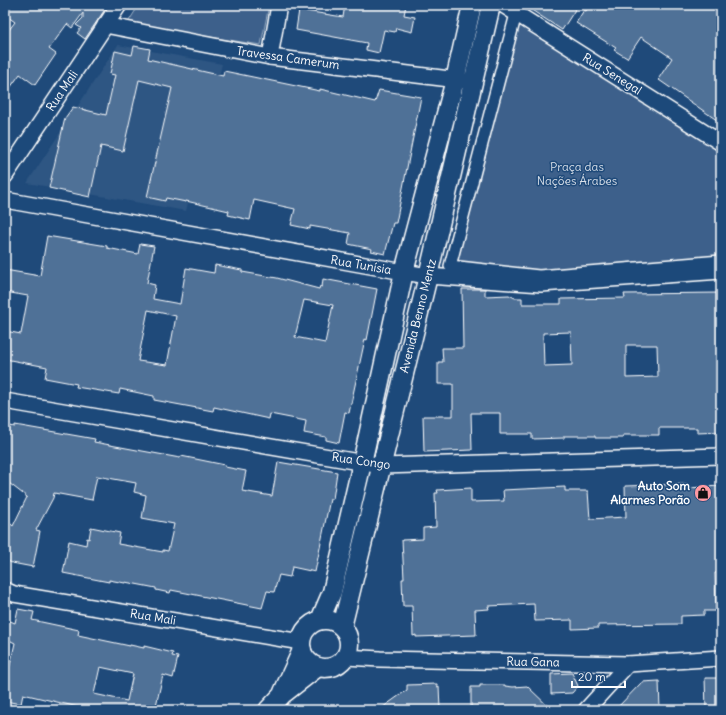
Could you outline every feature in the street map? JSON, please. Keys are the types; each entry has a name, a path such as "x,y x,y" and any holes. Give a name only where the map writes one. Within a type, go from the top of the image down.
{"street":[{"name":"Rua Mali","path":"5,176 119,5"},
{"path":"270,56 279,5"},
{"name":"Avenida Benno Mentz","path":"320,620 332,592 404,272 455,80 472,5"},
{"name":"Avenida Benno Mentz","path":"342,627 428,276 491,5"},
{"name":"Rua Senegal","path":"503,5 721,143"},
{"path":"721,151 516,14 450,266 539,276 721,261"},
{"name":"Travessa Camerum","path":"105,25 270,56 473,82"},
{"name":"Rua Tunísia","path":"5,200 428,276 541,284 721,271"},
{"name":"Rua Congo","path":"5,401 382,466 721,456"},
{"name":"Rua Mali","path":"5,590 14,594 301,646"},
{"path":"282,695 301,646 303,635 307,628 313,623 320,620 336,622 347,634 349,641 349,649 346,656 334,666 326,668 318,667 308,660 301,646"},
{"name":"Rua Gana","path":"346,656 380,659 628,664 721,658"},
{"path":"586,710 628,664"},
{"path":"268,710 282,695 318,667"}],"shaded area":[{"path":"118,45 222,64 186,211 27,183"}],"green space":[{"path":"139,5 269,5 261,45 127,24"},
{"name":"Praça das Nações Árabes","path":"516,14 721,151 721,261 539,276 450,266"}],"building":[{"path":"12,5 108,5 85,39 77,33 81,28 76,25 83,18 83,13 72,28 67,24 49,49 56,54 35,85 20,74 5,95 5,35 15,22 5,15"},
{"path":"345,5 406,5 404,15 415,17 412,32 396,28 395,32 384,30 379,53 366,50 367,43 296,30 299,10 343,17"},
{"path":"524,5 578,5 562,30"},
{"path":"589,5 721,5 721,123 659,80 672,58 641,37 627,58 614,50 616,48 576,23"},
{"path":"134,46 150,49 148,59 223,76 224,71 320,91 320,89 375,102 379,90 421,97 396,223 393,223 385,254 371,251 372,249 348,244 350,233 310,226 310,229 291,225 295,209 254,200 250,220 228,215 229,211 186,201 166,198 165,201 147,197 172,88 139,80 123,151 101,146 90,197 49,188 65,118 73,107 106,115 115,75 110,74 115,51 132,55"},
{"path":"47,236 107,246 107,248 138,254 140,244 154,246 147,283 155,285 153,299 180,304 186,268 214,273 215,265 242,270 242,272 277,278 319,289 320,286 322,287 323,279 377,289 367,340 365,339 349,413 345,412 339,443 326,440 326,437 304,433 306,421 270,414 269,419 214,407 213,411 154,400 154,396 120,389 119,394 76,387 77,384 45,378 47,367 5,359 5,331 21,334 28,296 5,292 5,270 40,276","holes":["304,300 333,305 325,343 295,337","148,310 176,316 167,365 138,361"]},
{"path":"462,289 485,289 485,296 509,295 515,298 522,298 522,304 561,304 561,299 625,298 624,294 721,293 721,432 697,433 697,428 659,428 659,435 623,435 623,438 564,436 564,438 532,439 532,434 500,434 500,413 471,413 472,450 424,452 423,416 453,416 453,384 438,384 438,362 443,362 442,348 463,348","holes":["571,332 572,365 544,366 543,333","626,345 657,345 658,377 626,378"]},
{"path":"5,425 15,427 15,425 95,439 94,442 180,458 181,456 225,465 225,467 246,471 242,491 272,496 278,462 337,472 333,499 330,499 315,572 292,567 290,577 279,575 274,592 267,591 262,608 171,590 170,593 156,590 156,588 125,582 109,580 109,582 63,573 69,541 86,545 87,538 89,539 91,527 120,533 118,544 163,552 163,550 168,551 174,524 142,518 146,495 134,492 136,483 97,476 92,500 54,493 53,498 36,530 40,531 33,567 12,563 5,560 5,519 13,526 27,497 5,480"},
{"path":"687,484 687,488 721,486 721,572 715,573 716,611 704,611 704,615 681,616 681,624 598,625 598,628 572,629 572,620 535,621 534,604 488,606 489,609 475,610 476,635 413,636 412,606 403,606 402,579 404,579 402,540 423,539 423,528 436,527 435,493 438,493 437,490 471,488 471,502 504,501 503,490 565,487 565,491 588,491 590,519 626,517 625,486"},
{"path":"18,609 34,612 32,620 79,630 78,635 130,646 144,648 144,646 173,653 172,656 178,657 173,678 163,675 155,710 91,710 23,694 21,704 5,701 5,687 15,643 5,638 5,619 15,623","holes":["100,667 133,674 127,701 94,694"]},
{"path":"572,673 578,686 572,693 551,694 551,674"},
{"path":"705,678 721,678 721,710 706,710"},
{"path":"659,681 660,710 615,710 642,682"},
{"path":"437,684 437,687 439,686 440,709 379,710 407,690 407,685"},
{"path":"480,685 505,685 513,687 527,686 552,710 471,710 471,687 480,687"}],"place":[{"name":"Auto Som Alarmes Porão","path":"703,493"}]}
